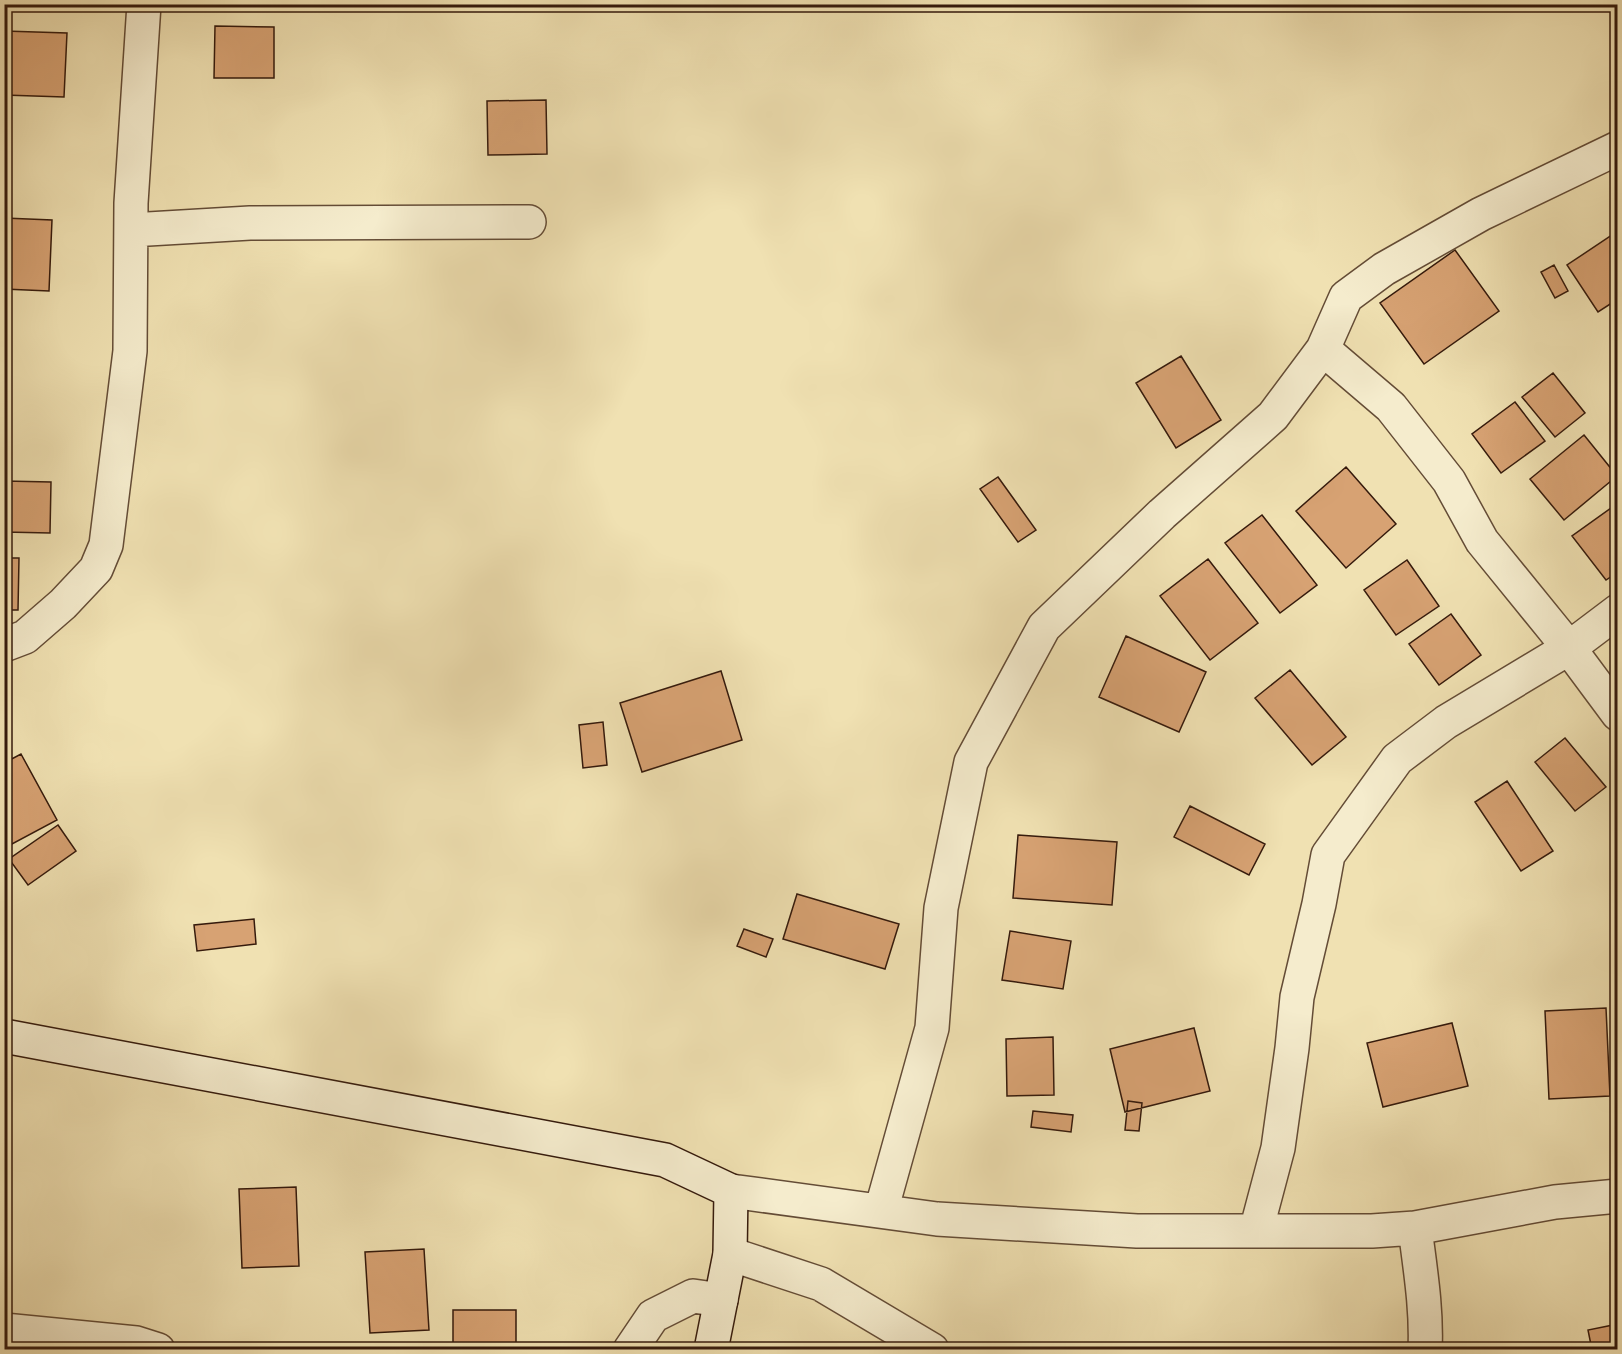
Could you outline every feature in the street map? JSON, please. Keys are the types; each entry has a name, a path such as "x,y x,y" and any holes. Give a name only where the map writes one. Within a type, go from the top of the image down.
{"street":[{"path":"4,645 25,638 63,604 96,569 106,545 130,351 131,203 144,4"},
{"path":"881,1211 932,1028 941,908 971,762 1044,627 1162,514 1273,417 1323,349 1346,297 1384,269 1481,214 1617,148"},
{"path":"131,230 250,223 529,222"},
{"path":"1323,349 1391,407 1449,481 1482,541 1569,648 1617,714"},
{"path":"1256,1231 1278,1148 1297,997 1328,855 1397,759 1446,722 1569,648 1617,611"},
{"path":"4,1035 665,1160 731,1191 936,1219 1137,1231 1371,1231 1415,1228 1555,1202 1617,1196"},
{"path":"711,1350 730,1254 731,1191"},
{"path":"1415,1228 1423,1286 1425,1350"},
{"path":"730,1254 821,1284 932,1350"},
{"path":"630,1350 653,1316 693,1296 721,1300"},
{"path":"4,1330 136,1343 158,1350"}],"building":[{"path":"215,26 274,27 274,78 214,78"},
{"path":"4,31 67,33 64,97 4,95"},
{"path":"546,100 547,154 488,155 487,101"},
{"path":"4,218 52,220 49,291 4,289"},
{"path":"1618,231 1618,299 1598,312 1567,265"},
{"path":"1455,250 1499,311 1424,364 1380,303"},
{"path":"1554,265 1568,291 1555,298 1541,272"},
{"path":"1181,356 1221,420 1176,448 1136,383"},
{"path":"1553,373 1585,413 1555,437 1522,397"},
{"path":"1515,402 1545,441 1501,473 1472,434"},
{"path":"1584,435 1617,476 1564,520 1530,479"},
{"path":"1346,467 1396,524 1346,568 1296,511"},
{"path":"998,477 1036,530 1018,542 980,489"},
{"path":"4,481 51,482 50,533 4,532"},
{"path":"1618,503 1618,572 1606,580 1572,536"},
{"path":"1262,515 1317,585 1280,613 1225,543"},
{"path":"4,558 19,558 18,610 4,610"},
{"path":"1208,559 1258,623 1210,660 1160,596"},
{"path":"1407,560 1439,606 1396,635 1364,590"},
{"path":"1451,614 1481,655 1439,685 1409,644"},
{"path":"1126,636 1206,672 1179,732 1099,697"},
{"path":"1290,670 1346,737 1312,765 1255,698"},
{"path":"721,671 742,740 642,772 620,703"},
{"path":"603,722 607,765 583,768 579,725"},
{"path":"1565,738 1606,787 1575,811 1535,762"},
{"path":"21,754 57,820 12,844 4,830 4,763"},
{"path":"1507,781 1553,851 1521,871 1475,802"},
{"path":"1190,806 1265,844 1249,875 1174,837"},
{"path":"58,825 76,851 28,885 9,859"},
{"path":"1018,835 1117,842 1112,905 1013,898"},
{"path":"797,894 899,924 885,969 783,939"},
{"path":"254,919 256,944 197,951 194,925"},
{"path":"744,929 773,939 766,957 737,946"},
{"path":"1010,931 1071,941 1063,989 1002,980"},
{"path":"1606,1008 1610,1096 1549,1099 1545,1011"},
{"path":"1452,1023 1468,1086 1383,1107 1367,1043"},
{"path":"1194,1028 1210,1091 1125,1112 1110,1049"},
{"path":"1053,1037 1054,1095 1007,1096 1006,1039"},
{"path":"1128,1101 1142,1103 1139,1131 1125,1130"},
{"path":"1033,1111 1073,1115 1071,1132 1031,1127"},
{"path":"296,1187 299,1266 242,1268 239,1189"},
{"path":"424,1249 429,1330 370,1333 365,1252"},
{"path":"453,1310 516,1310 516,1350 453,1350"},
{"path":"1618,1324 1618,1350 1592,1350 1588,1330"}]}
